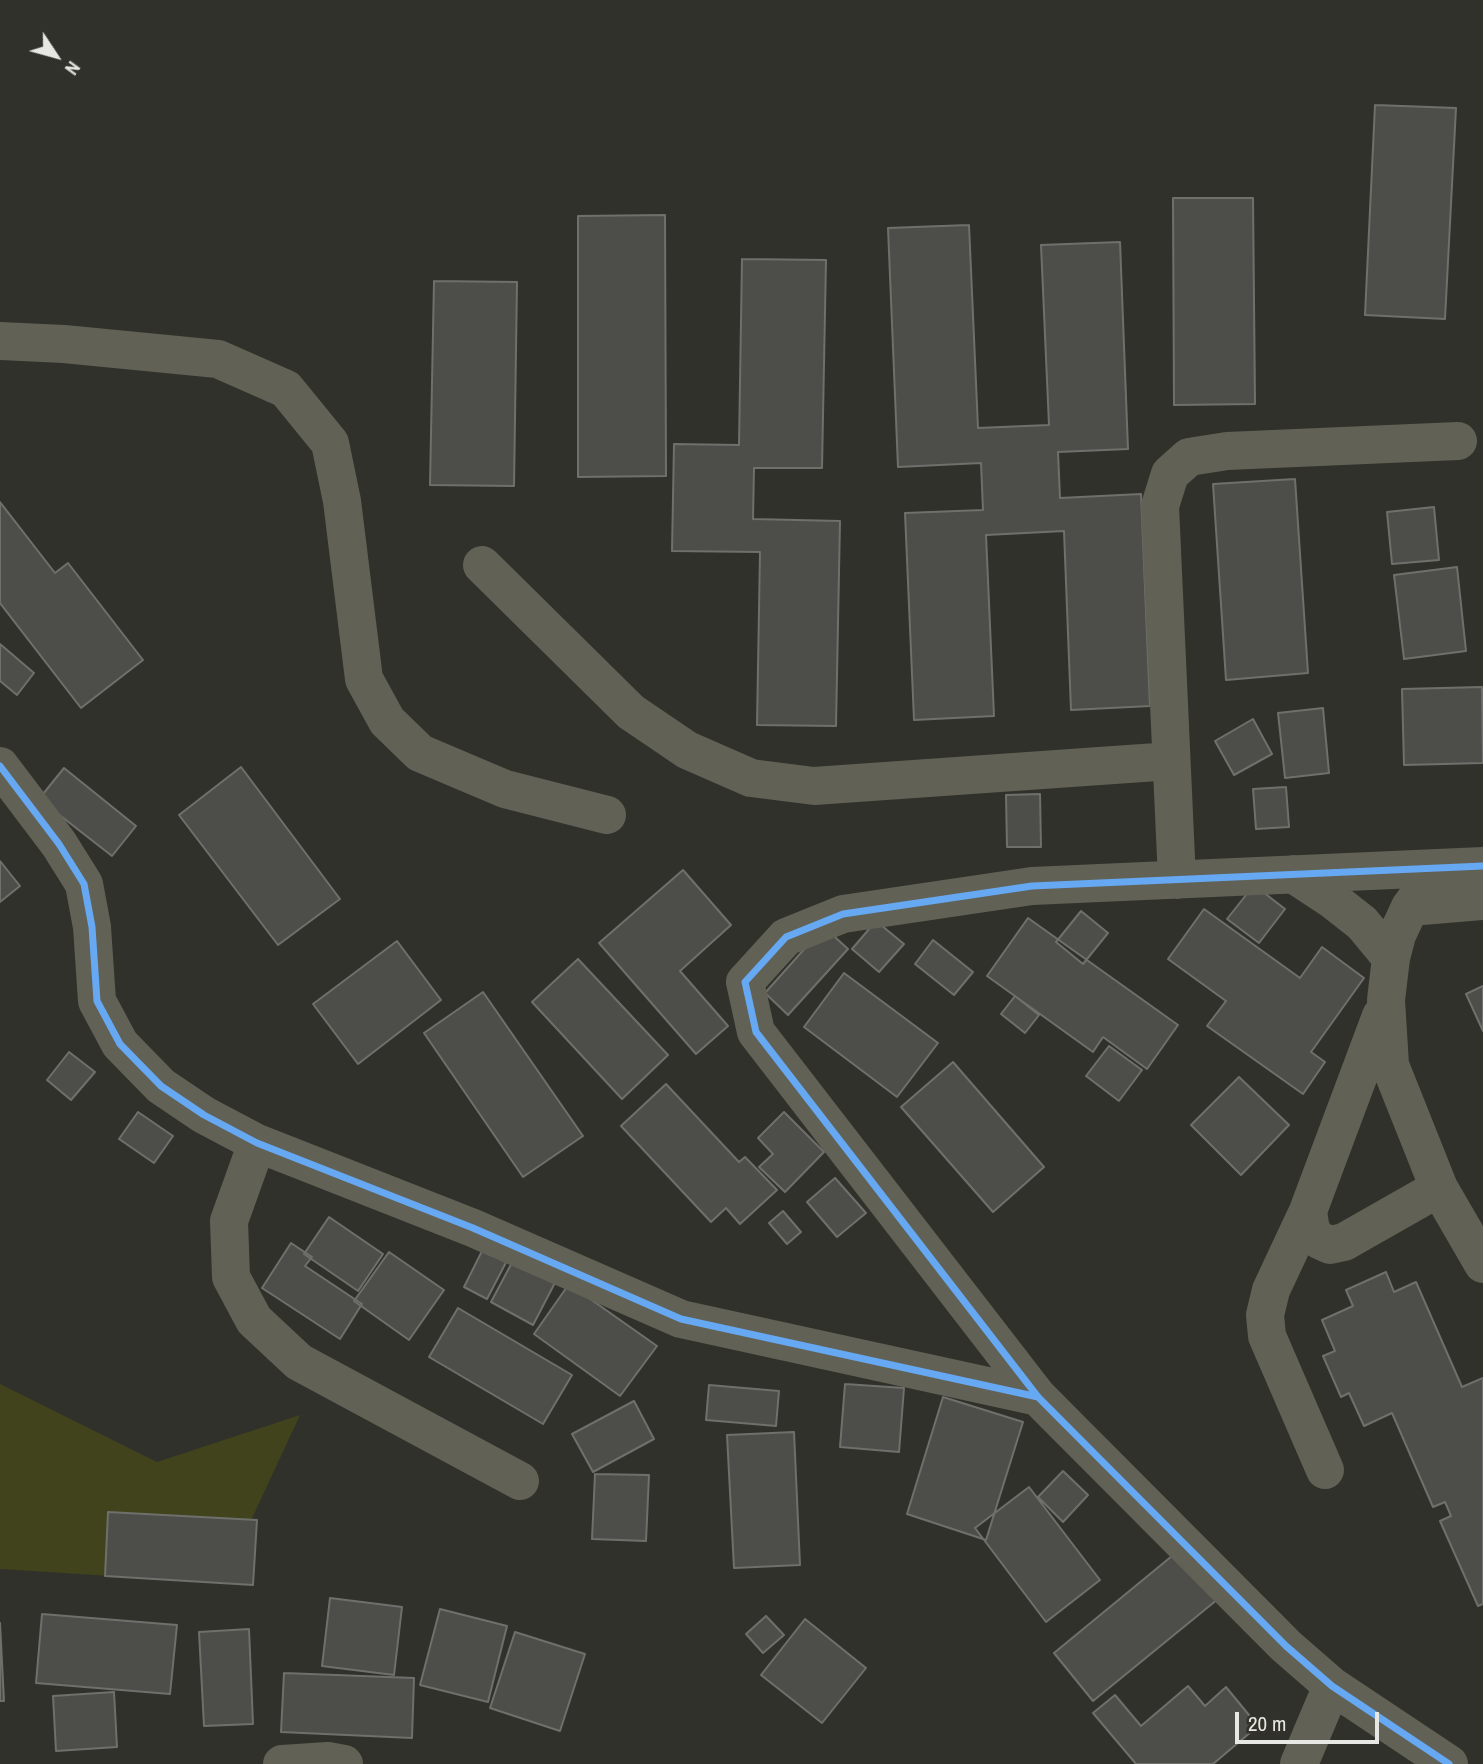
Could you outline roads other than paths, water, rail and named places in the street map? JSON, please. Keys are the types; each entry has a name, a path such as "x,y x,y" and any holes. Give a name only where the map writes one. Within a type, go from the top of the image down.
{"street":[{"path":"0,341 64,344 218,359 286,390 330,443 342,501 364,678 387,722 420,753 505,789 607,816"},
{"path":"1177,880 1160,506 1170,474 1189,457 1227,451 1458,441"},
{"path":"482,565 631,712 687,750 751,778 814,786 1171,761"},
{"path":"0,766 59,844 84,884 92,927 97,1000 120,1044 161,1086 204,1115 257,1143 473,1228 681,1319 1038,1397"},
{"path":"1448,1764 1332,1686 1286,1646 1038,1397 756,1032 745,982 786,937 843,914 1032,886 1466,867"},
{"path":"1466,867 1427,884 1410,906 1397,935 1391,958 1387,1000 1390,1065 1438,1188 1483,1264"},
{"path":"1293,874 1362,923 1391,958"},
{"path":"1410,906 1483,901"},
{"path":"1325,1470 1267,1336 1265,1315 1272,1290 1308,1211 1387,1000"},
{"path":"257,1143 229,1221 231,1277 254,1320 299,1362 520,1481"},
{"path":"1308,1211 1311,1231 1319,1240 1330,1245 1344,1242 1438,1188"},
{"path":"1299,1764 1332,1686"},
{"path":"282,1764 328,1761 344,1764"}]}
